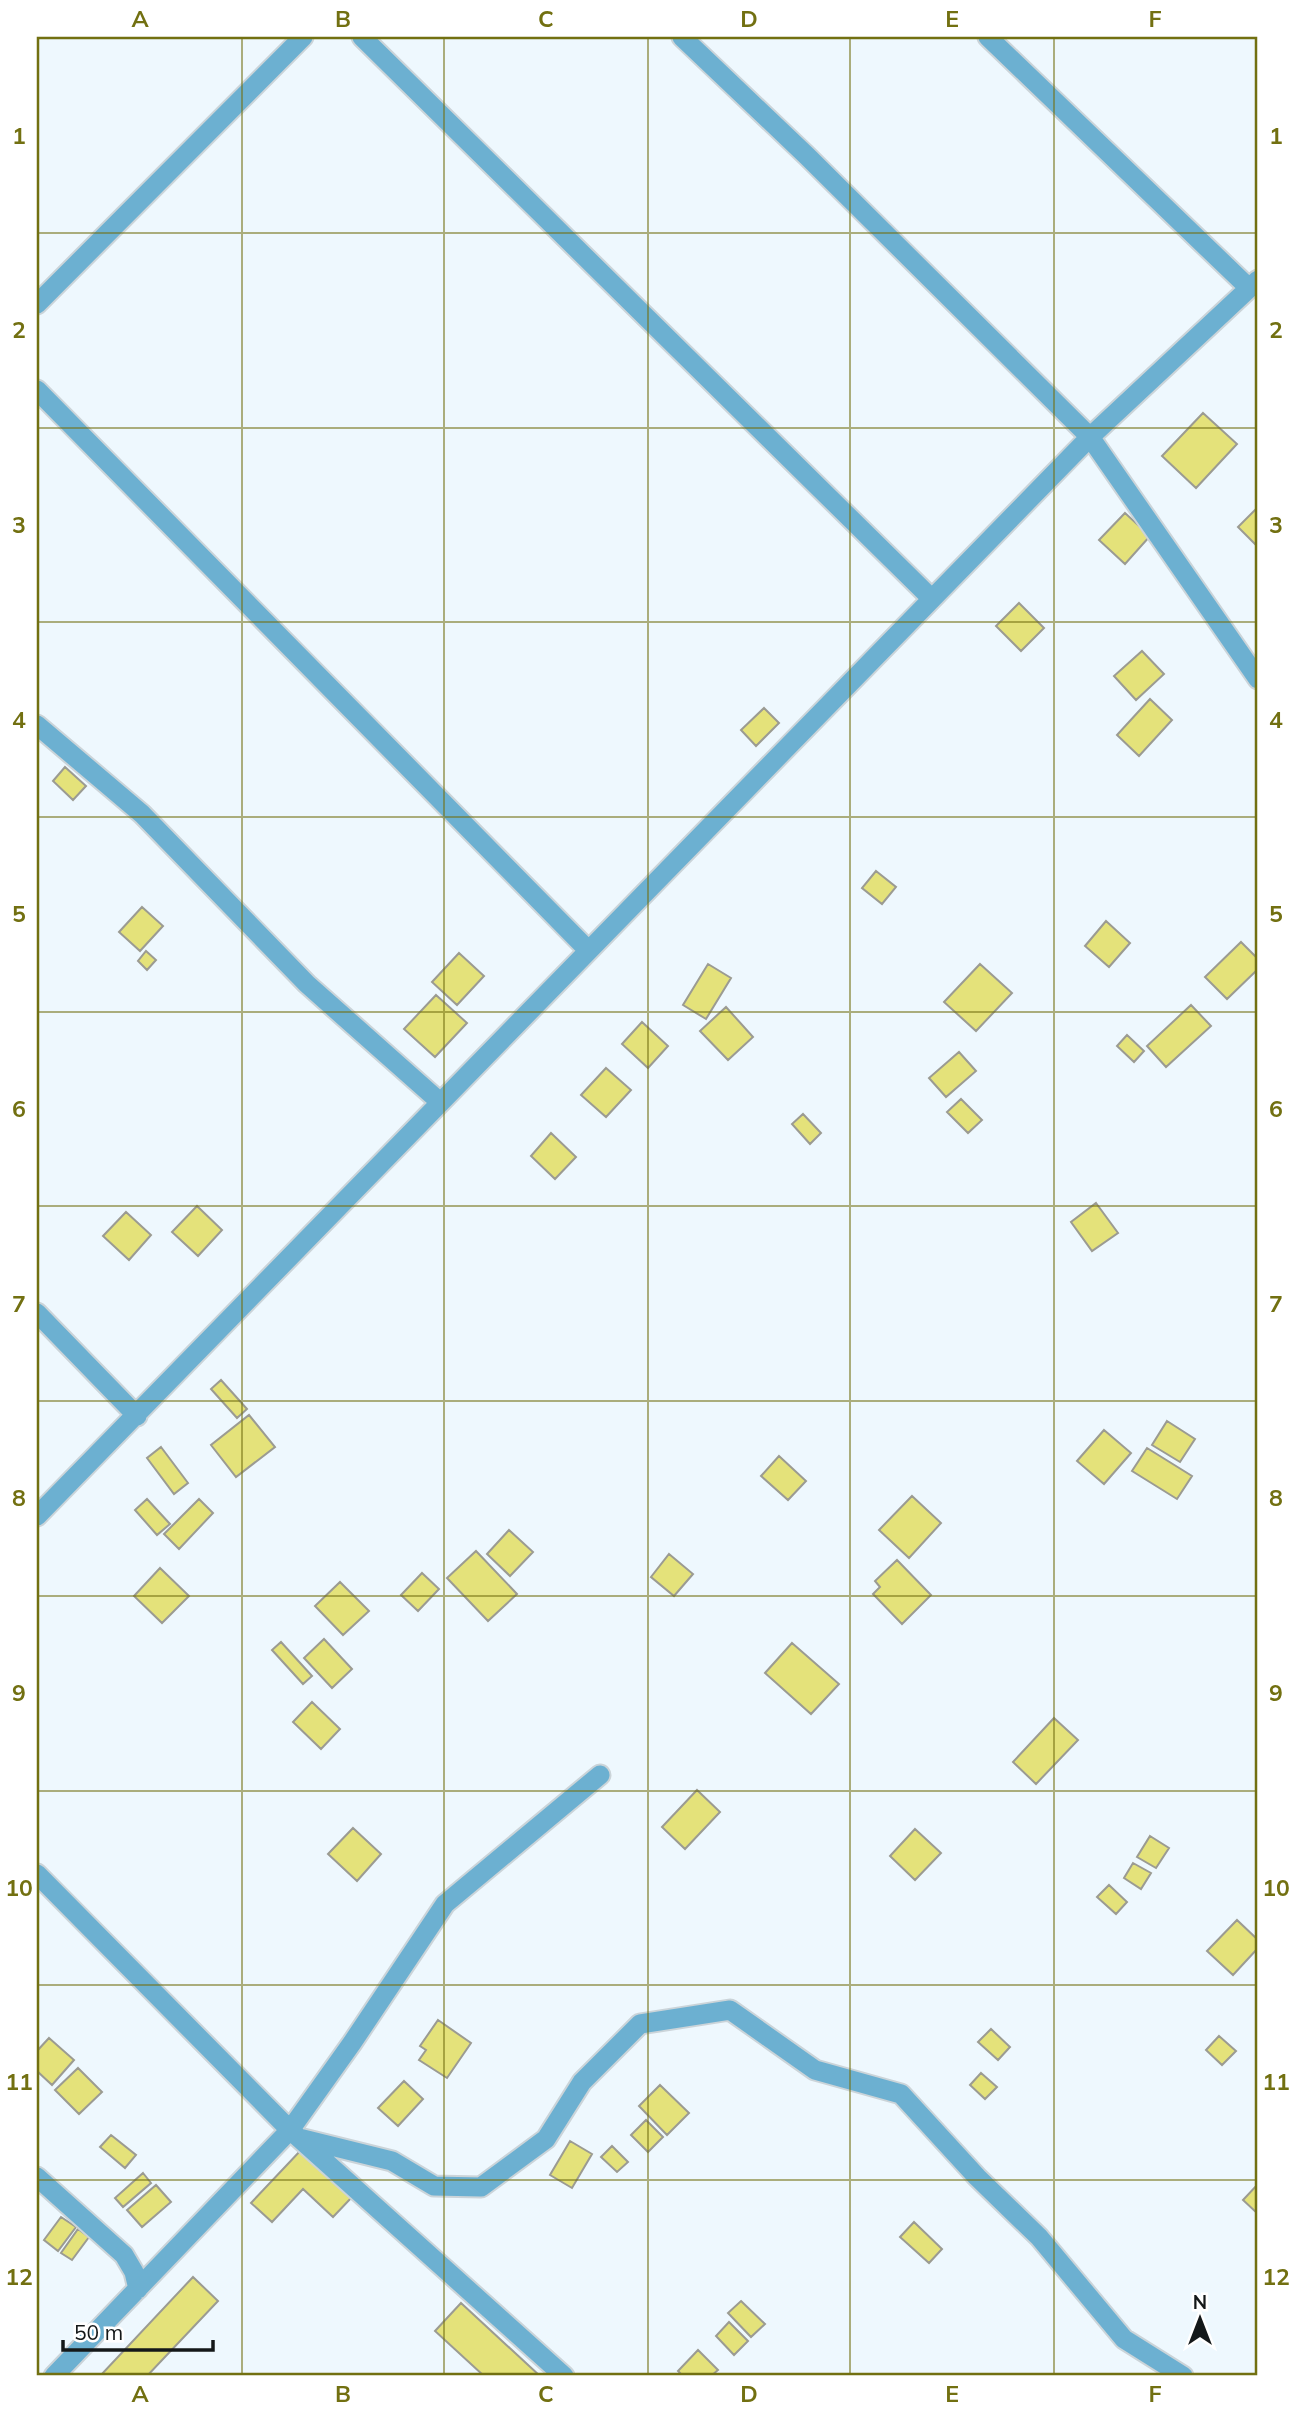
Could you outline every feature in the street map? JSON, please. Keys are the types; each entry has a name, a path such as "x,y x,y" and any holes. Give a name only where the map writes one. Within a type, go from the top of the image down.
{"street":[{"path":"37,304 303,37"},
{"path":"362,37 932,599"},
{"path":"682,37 807,156 1090,437 1258,679"},
{"path":"37,1516 1090,437 1254,284 988,37"},
{"path":"37,390 588,950"},
{"path":"37,725 142,814 307,984 440,1102"},
{"path":"37,1313 137,1416"},
{"path":"54,2376 294,2134 445,1904 600,1774"},
{"path":"37,1874 294,2134 564,2376"},
{"path":"294,2134 392,2161 434,2186 481,2187 546,2139 582,2082 640,2024 730,2010 815,2070 901,2094 977,2177 1039,2237 1124,2339 1183,2376"},
{"path":"37,2177 124,2255 134,2272 138,2289"}],"building":[{"path":"1203,413 1237,444 1196,488 1162,456"},
{"path":"1258,507 1258,547 1238,527"},
{"path":"1125,513 1150,536 1125,564 1099,540"},
{"path":"1019,603 1044,628 1021,651 996,626"},
{"path":"1142,651 1164,674 1136,700 1114,676"},
{"path":"1150,699 1172,720 1139,756 1117,735"},
{"path":"764,708 779,723 756,746 741,730"},
{"path":"65,767 86,786 73,800 53,781"},
{"path":"876,871 896,887 882,904 862,888"},
{"path":"142,907 163,926 140,951 119,932"},
{"path":"1106,921 1130,943 1109,967 1085,946"},
{"path":"1241,942 1258,959 1258,969 1227,999 1205,977"},
{"path":"146,951 156,960 147,970 138,961"},
{"path":"459,953 484,976 457,1005 432,982"},
{"path":"708,964 731,978 706,1019 683,1005"},
{"path":"980,964 1012,993 976,1031 944,1002"},
{"path":"436,995 467,1023 435,1057 404,1029"},
{"path":"1191,1005 1211,1026 1166,1067 1147,1046"},
{"path":"726,1007 753,1037 728,1060 700,1031"},
{"path":"642,1022 668,1046 648,1068 622,1044"},
{"path":"1127,1035 1144,1051 1134,1062 1117,1046"},
{"path":"959,1052 976,1071 946,1097 929,1078"},
{"path":"606,1068 631,1090 606,1117 581,1095"},
{"path":"961,1099 982,1120 968,1133 947,1112"},
{"path":"803,1114 821,1133 810,1144 792,1124"},
{"path":"551,1133 576,1157 555,1179 531,1156"},
{"path":"1096,1203 1118,1233 1092,1251 1071,1222"},
{"path":"197,1206 222,1230 198,1256 172,1232"},
{"path":"126,1212 151,1235 129,1260 103,1236"},
{"path":"221,1380 247,1409 237,1418 211,1389"},
{"path":"249,1415 275,1447 236,1477 211,1445"},
{"path":"1167,1421 1195,1439 1180,1462 1152,1445"},
{"path":"1104,1430 1131,1453 1104,1484 1077,1461"},
{"path":"161,1447 188,1483 174,1494 147,1458"},
{"path":"1147,1448 1192,1476 1177,1499 1132,1471"},
{"path":"779,1456 806,1481 788,1500 761,1476"},
{"path":"912,1496 941,1523 909,1558 879,1530"},
{"path":"147,1499 170,1524 157,1535 135,1510"},
{"path":"199,1499 213,1513 179,1549 164,1534"},
{"path":"509,1530 533,1552 510,1576 487,1554"},
{"path":"476,1551 517,1594 488,1621 447,1578"},
{"path":"669,1554 693,1574 674,1596 651,1577"},
{"path":"897,1560 931,1595 902,1624 873,1594 880,1587 875,1581"},
{"path":"160,1568 189,1596 162,1623 134,1596"},
{"path":"422,1573 439,1589 418,1611 401,1595"},
{"path":"340,1582 369,1611 343,1635 315,1606"},
{"path":"324,1639 352,1669 332,1688 304,1658"},
{"path":"281,1642 312,1676 303,1684 272,1650"},
{"path":"792,1643 839,1684 811,1714 765,1673"},
{"path":"312,1702 340,1729 321,1749 293,1722"},
{"path":"1054,1718 1078,1740 1036,1784 1013,1762"},
{"path":"697,1790 720,1812 685,1849 662,1827"},
{"path":"353,1828 381,1854 357,1881 328,1854"},
{"path":"915,1829 941,1853 915,1880 890,1856"},
{"path":"1150,1836 1169,1848 1156,1868 1137,1857"},
{"path":"1133,1863 1151,1873 1141,1889 1124,1878"},
{"path":"1109,1885 1127,1902 1116,1914 1097,1897"},
{"path":"1237,1920 1258,1940 1258,1948 1233,1975 1207,1951"},
{"path":"438,2020 471,2043 447,2078 419,2060 426,2050 420,2046"},
{"path":"991,2029 1010,2047 998,2060 978,2042"},
{"path":"1219,2036 1236,2051 1222,2065 1206,2050"},
{"path":"49,2038 74,2060 52,2085 37,2071 37,2051"},
{"path":"78,2068 102,2092 79,2114 55,2090"},
{"path":"981,2073 997,2087 985,2099 970,2085"},
{"path":"404,2081 423,2099 398,2126 378,2108"},
{"path":"660,2085 689,2113 667,2135 639,2106"},
{"path":"646,2120 663,2137 648,2152 631,2135"},
{"path":"111,2135 136,2155 125,2168 100,2147"},
{"path":"570,2141 592,2154 572,2188 550,2175"},
{"path":"612,2146 628,2162 617,2172 601,2157"},
{"path":"302,2149 353,2196 333,2217 303,2189 272,2222 251,2203"},
{"path":"143,2173 151,2183 123,2207 115,2198"},
{"path":"1258,2184 1258,2214 1243,2200"},
{"path":"156,2185 171,2202 142,2227 127,2210"},
{"path":"61,2217 76,2227 58,2251 44,2240"},
{"path":"914,2222 942,2249 929,2263 900,2237"},
{"path":"78,2229 89,2237 72,2260 61,2253"},
{"path":"193,2277 218,2301 147,2376 100,2376"},
{"path":"741,2301 765,2324 751,2337 728,2313"},
{"path":"461,2303 540,2376 484,2376 435,2331"},
{"path":"729,2322 748,2341 734,2355 716,2336"},
{"path":"698,2350 718,2370 711,2376 683,2376 678,2371"}]}
